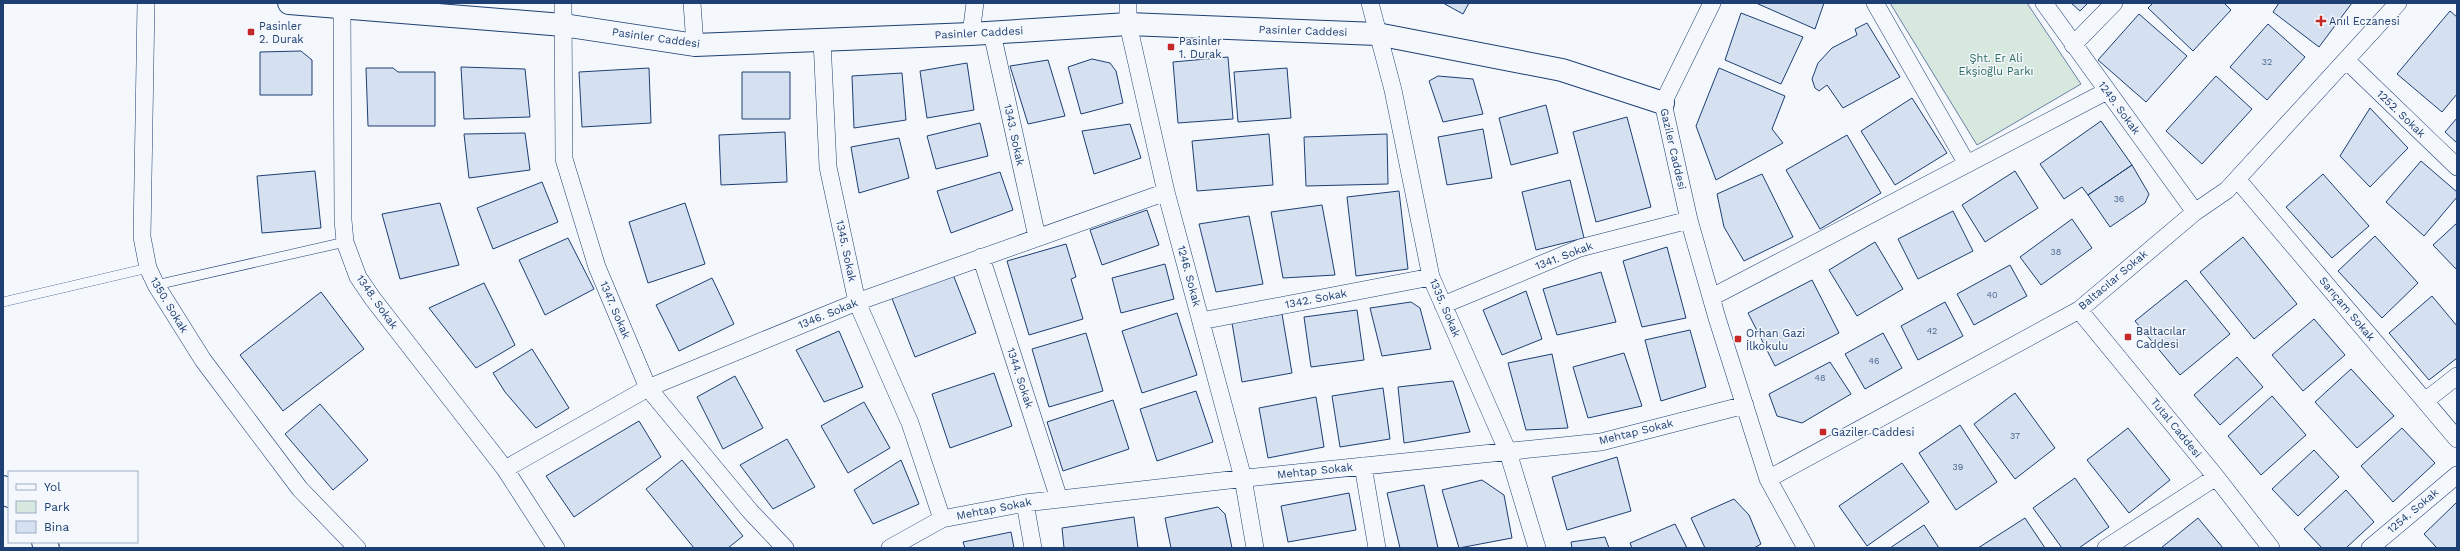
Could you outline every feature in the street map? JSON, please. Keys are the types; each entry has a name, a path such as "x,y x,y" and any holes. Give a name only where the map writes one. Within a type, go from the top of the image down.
{"street":[{"name":"1350. Sokak","path":"146,3 142,237 148,268 156,285 203,360 300,489 357,548"},
{"name":"Pasinler Caddesi","path":"289,3 329,5 563,25 695,45 992,33 1128,14 1377,34 1562,70 1663,103"},
{"name":"1347. Sokak","path":"563,3 564,159 597,267 648,388 750,511 785,548"},
{"path":"692,3 695,45"},
{"path":"971,34 975,3"},
{"name":"1335. Sokak","path":"1370,3 1393,90 1431,277 1508,452 1537,548"},
{"name":"Gaziler Caddesi","path":"1712,3 1663,103 1689,220 1744,405 1768,479 1804,547"},
{"path":"1875,3 1967,164"},
{"name":"1249. Sokak","path":"2044,3 2195,212"},
{"path":"2073,45 2114,3"},
{"name":"Baltacılar Sokak","path":"1768,479 2079,310 2195,212 2227,190 2398,3"},
{"name":"1348. Sokak","path":"329,5 343,220 346,242 358,277 373,299 505,469 556,548"},
{"name":"1246. Sokak","path":"1128,14 1166,192 1243,478 1255,548"},
{"name":"1343. Sokak","path":"992,33 1037,237"},
{"name":"1345. Sokak","path":"822,40 828,167 857,302 910,423 942,519"},
{"name":"1252. Sokak","path":"2346,60 2457,167"},
{"path":"1712,297 2107,91"},
{"name":"Sarıçam Sokak","path":"2237,179 2457,439"},
{"name":"1346. Sokak","path":"505,469 648,388 857,302 1166,192"},
{"name":"1341. Sokak","path":"1443,305 1580,248 1689,220"},
{"name":"1344. Sokak","path":"981,257 1059,499"},
{"name":"1342. Sokak","path":"1201,321 1431,277"},
{"name":"Tutal Caddesi","path":"2079,310 2216,477 2271,548"},
{"path":"2425,401 2457,376"},
{"name":"Mehtap Sokak","path":"890,548 942,519 1025,503 1243,478 1601,442 1744,405"},
{"path":"1363,466 1377,548"},
{"name":"1254. Sokak","path":"2370,548 2457,475"},
{"path":"2106,548 2216,477"},
{"path":"1025,503 1033,548"}],"lane":[{"path":"156,285 346,242"},
{"path":"3,302 148,268"}],"green space":[{"name":"Şht. Er Ali Ekşioğlu Parkı","path":"1890,3 2027,3 2081,84 1977,145"}],"building":[{"path":"1443,3 1469,3 1463,14"},
{"path":"1756,3 1824,3 1815,29"},
{"path":"2071,3 2088,3 2080,11"},
{"path":"2153,3 2224,3 2231,10 2193,51 2148,8"},
{"path":"2279,3 2352,3 2319,47 2273,12"},
{"path":"2450,11 2457,17 2457,94 2442,112 2397,74"},
{"path":"1741,13 1803,37 1781,84 1725,60"},
{"path":"2139,14 2187,56 2146,102 2098,60"},
{"path":"1867,23 1900,77 1843,108 1827,85 1819,91 1815,88 1812,79 1818,63 1832,48 1857,35 1855,29"},
{"path":"2268,24 2305,57 2267,100 2230,67"},
{"path":"301,51 312,60 312,95 260,95 260,52"},
{"path":"1228,57 1233,119 1178,123 1173,62"},
{"path":"1092,59 1110,63 1116,71 1123,103 1081,114 1068,67"},
{"path":"1048,60 1065,116 1028,124 1010,66"},
{"path":"967,63 974,110 927,118 920,71"},
{"path":"461,67 525,69 530,117 464,119"},
{"path":"366,68 393,68 398,72 435,72 435,126 368,126"},
{"path":"649,68 651,123 582,127 579,72"},
{"path":"1287,68 1291,118 1238,122 1234,72"},
{"path":"1719,68 1785,96 1772,129 1783,143 1716,180 1696,126"},
{"path":"742,72 790,72 790,119 742,119"},
{"path":"902,73 906,120 854,128 852,76"},
{"path":"1438,76 1473,79 1483,114 1443,122 1429,81"},
{"path":"2216,76 2252,109 2202,164 2166,131"},
{"path":"1912,98 1947,153 1895,185 1861,131"},
{"path":"1546,105 1558,153 1511,165 1499,118"},
{"path":"2370,108 2408,148 2370,187 2340,156"},
{"path":"1627,117 1651,207 1596,222 1573,132"},
{"path":"2457,118 2457,143 2445,132"},
{"path":"2101,121 2132,165 2088,195 2082,187 2064,199 2040,164"},
{"path":"980,123 988,156 936,169 927,136"},
{"path":"1130,124 1141,158 1094,174 1082,131"},
{"path":"1483,129 1492,178 1447,185 1438,137"},
{"path":"785,132 787,182 721,185 719,135"},
{"path":"525,133 530,170 469,178 464,134"},
{"path":"1269,134 1273,185 1197,191 1192,141"},
{"path":"1387,134 1388,184 1306,186 1304,137"},
{"path":"1847,135 1881,193 1820,229 1786,170"},
{"path":"899,138 909,178 859,193 851,147"},
{"path":"2421,161 2457,192 2457,197 2424,236 2386,202"},
{"path":"2132,165 2149,194 2145,203 2110,227 2088,195"},
{"path":"315,171 321,228 262,233 257,176"},
{"path":"2015,171 2038,208 1985,242 1962,205"},
{"path":"1000,172 1013,210 951,233 937,191"},
{"path":"1762,174 1793,237 1744,261 1724,227 1717,194"},
{"path":"2323,174 2369,226 2332,258 2286,207"},
{"path":"1570,180 1584,238 1536,250 1522,192"},
{"path":"542,182 558,222 493,249 477,208"},
{"path":"1399,191 1408,269 1356,276 1347,197"},
{"path":"440,203 459,265 400,279 382,214"},
{"path":"685,203 705,264 648,283 629,222"},
{"path":"1322,205 1335,275 1283,278 1271,212"},
{"path":"1147,210 1159,245 1102,265 1090,230"},
{"path":"1953,211 1973,251 1918,279 1898,239"},
{"path":"1249,216 1263,284 1216,292 1199,224"},
{"path":"2072,219 2092,248 2041,285 2020,257"},
{"path":"2457,223 2457,270 2433,245"},
{"path":"2375,236 2418,283 2382,318 2338,271"},
{"path":"2243,237 2297,304 2254,339 2200,272"},
{"path":"568,238 594,289 545,315 519,260"},
{"path":"1875,242 1903,289 1857,316 1829,270"},
{"path":"1066,244 1076,277 1071,279 1083,319 1029,335 1007,261"},
{"path":"1667,247 1686,318 1642,327 1623,261"},
{"path":"1165,264 1174,299 1121,313 1112,278"},
{"path":"2010,265 2027,296 1974,325 1957,294"},
{"path":"952,272 976,333 915,357 891,296"},
{"path":"1601,272 1616,322 1557,335 1543,289"},
{"path":"712,278 734,324 679,351 656,305"},
{"path":"1812,280 1839,333 1775,366 1748,313"},
{"path":"2186,280 2230,334 2180,375 2135,321"},
{"path":"484,283 515,345 476,368 429,308"},
{"path":"1526,291 1542,339 1502,355 1483,310"},
{"path":"321,292 364,349 283,411 240,355"},
{"path":"2432,296 2457,326 2457,358 2429,380 2389,333"},
{"path":"1411,302 1420,308 1431,349 1382,356 1370,308"},
{"path":"1945,302 1963,336 1918,360 1901,326"},
{"path":"1357,310 1364,360 1311,367 1304,317"},
{"path":"1177,313 1197,375 1142,393 1122,331"},
{"path":"1282,314 1292,373 1242,382 1232,323"},
{"path":"2314,319 2345,355 2303,391 2272,355"},
{"path":"1690,330 1706,387 1661,401 1645,340"},
{"path":"839,331 863,387 824,402 796,350"},
{"path":"1086,333 1103,391 1049,407 1032,349"},
{"path":"1883,333 1902,368 1865,389 1845,354"},
{"path":"532,349 569,408 536,428 505,392 493,373"},
{"path":"1624,353 1642,406 1588,418 1573,367"},
{"path":"1552,354 1568,428 1526,430 1508,363"},
{"path":"2237,357 2263,387 2220,425 2194,395"},
{"path":"1830,362 1851,394 1802,423 1777,416 1769,394"},
{"path":"2351,369 2394,416 2357,448 2315,402"},
{"path":"994,373 1012,426 950,448 932,394"},
{"path":"735,376 763,428 723,449 697,397"},
{"path":"1453,381 1470,432 1404,443 1398,387"},
{"path":"1383,388 1390,439 1340,447 1332,396"},
{"path":"1196,391 1213,442 1157,461 1140,409"},
{"path":"2015,393 2055,448 2015,479 1974,424"},
{"path":"2272,396 2306,435 2261,475 2228,436"},
{"path":"1316,397 1324,447 1268,458 1259,408"},
{"path":"1113,400 1129,449 1063,471 1047,422"},
{"path":"864,402 890,448 848,473 821,426"},
{"path":"320,404 368,460 333,490 285,434"},
{"path":"639,421 661,457 574,517 546,476"},
{"path":"1960,425 1997,482 1956,510 1919,453"},
{"path":"2128,428 2170,480 2129,513 2087,460"},
{"path":"2402,428 2435,463 2393,502 2361,466"},
{"path":"787,439 815,487 773,509 740,465"},
{"path":"2314,450 2339,477 2298,516 2272,489"},
{"path":"1617,457 1631,511 1567,530 1552,477"},
{"path":"682,460 743,536 728,548 694,548 646,489"},
{"path":"901,460 919,504 873,524 854,490"},
{"path":"1902,463 1929,502 1867,546 1839,506"},
{"path":"2075,478 2109,527 2079,548 2062,548 2033,508"},
{"path":"1482,480 1504,495 1512,538 1459,548 1442,490"},
{"path":"1424,485 1438,548 1400,548 1387,493"},
{"path":"2346,490 2374,522 2346,548 2322,548 2304,529"},
{"path":"1349,493 1356,530 1288,542 1281,506"},
{"path":"1734,499 1749,515 1761,544 1754,548 1705,548 1691,518"},
{"path":"2457,502 2457,548 2437,548 2424,534"},
{"path":"1218,507 1225,514 1232,548 1171,548 1165,518"},
{"path":"1134,517 1138,548 1064,548 1062,528"},
{"path":"2025,518 2045,548 1978,548"},
{"path":"2198,518 2223,548 2161,548"},
{"path":"1675,524 1687,548 1632,548 1630,543"},
{"path":"1924,525 1939,548 1890,548"},
{"path":"1011,532 1014,548 965,548 963,542"},
{"path":"1605,537 1609,548 1572,548 1571,542"}],"place":[{"name":"Anıl Eczanesi","path":"2321,21"},
{"name":"Pasinler 2. Durak","path":"251,32"},
{"name":"Pasinler 1. Durak","path":"1171,47"},
{"name":"Baltacılar Caddesi","path":"2128,337"},
{"name":"Orhan Gazi İlkokulu","path":"1738,339"},
{"name":"Gaziler Caddesi","path":"1823,432"}]}
